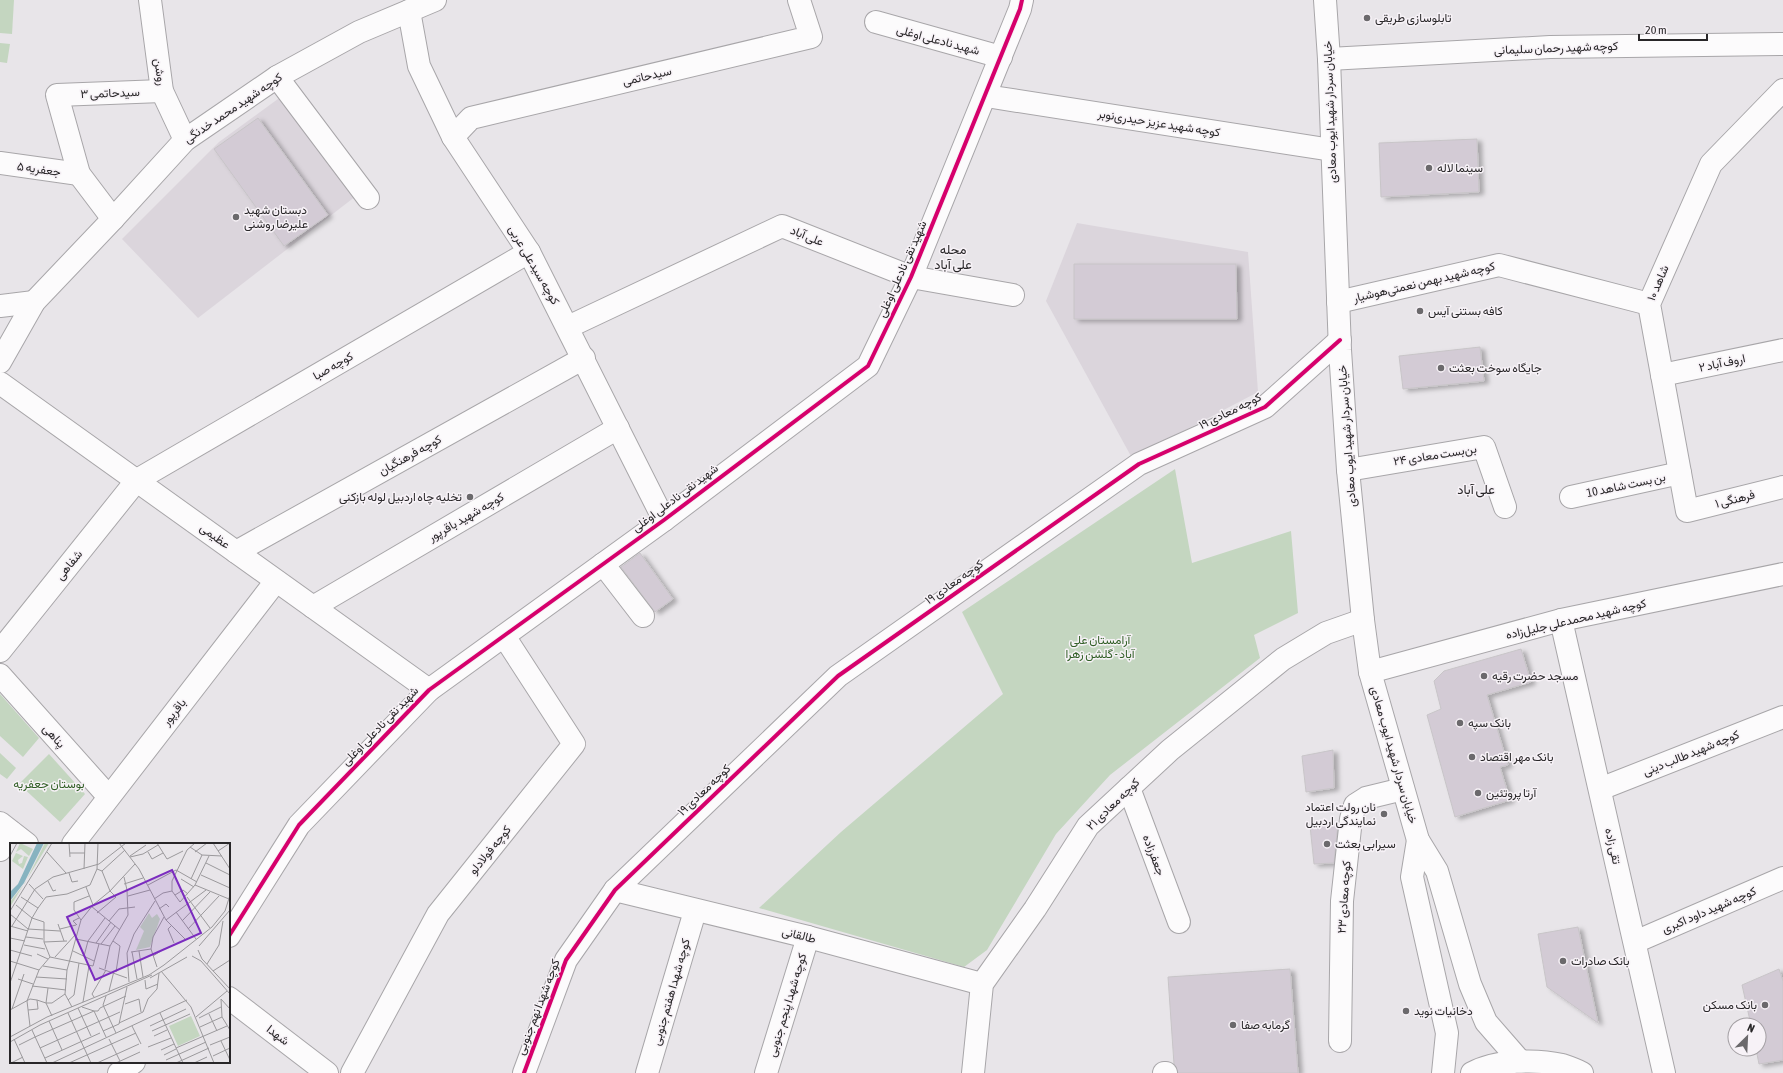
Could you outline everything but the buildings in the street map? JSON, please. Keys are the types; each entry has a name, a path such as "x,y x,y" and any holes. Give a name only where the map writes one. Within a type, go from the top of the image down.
{"street":[{"name":"روشن","path":"150,0 162,91 184,140"},
{"name":"کوچه شهید محمد خدنگی","path":"0,362 34,302 113,219 184,140 278,77 359,32 435,0"},
{"name":"سیدحاتمی","path":"453,137 470,118 811,37 799,0"},
{"name":"شهید نقی نادعلی اوغلی","path":"230,934 299,825 429,690 664,520 868,366 911,277 986,96 1020,9 1022,0"},
{"name":"خیابان سردار شهید ایوب معادی","path":"1325,0 1329,59 1338,302 1348,470 1363,620 1370,672 1418,840 1437,870 1470,984 1486,1022 1520,1061"},
{"name":"کوچه سیدعلی عربی","path":"409,11 420,66 453,137 529,252 584,358 664,520"},
{"name":"شهید نادعلی اوغلی","path":"876,22 1001,57"},
{"name":"کوچه شهید رحمان سلیمانی","path":"1329,59 1550,47 1783,44"},
{"path":"278,77 368,198"},
{"name":"شاهد ۱۰","path":"1687,511 1649,304 1711,164 1783,90"},
{"name":"سیدحاتمی ۳","path":"78,174 57,95 162,91"},
{"name":"کوچه شهید عزیز حیدری‌نوبر","path":"986,96 1332,150"},
{"name":"جعفریه ۵","path":"0,163 78,174"},
{"path":"78,174 113,219"},
{"name":"علی آباد","path":"568,327 782,226 911,277 1013,295"},
{"name":"کوچه صبا","path":"137,480 529,252"},
{"name":"کوچه شهید بهمن نعمتی‌هوشیار","path":"1338,302 1499,265 1649,304"},
{"path":"0,306 34,302"},
{"name":"کوچه معادی ۱۹","path":"615,890 838,676 1139,464 1265,407 1340,340"},
{"name":"اروف آباد ۲","path":"1662,375 1783,350"},
{"name":"کوچه فرهنگیان","path":"236,552 584,358"},
{"name":"عظیمی","path":"0,382 429,690"},
{"name":"کوچه شهید باقرپور","path":"314,607 618,428"},
{"name":"بن‌بست معادی ۲۴","path":"1348,470 1484,447 1505,506"},
{"name":"بن بست شاهد 10","path":"1571,497 1680,473"},
{"name":"شفاهی","path":"0,651 137,480"},
{"name":"فرهنگی ۱","path":"1687,511 1783,487"},
{"path":"603,564 643,616"},
{"name":"کوچه شهید محمدعلی جلیل‌زاده","path":"1370,672 1561,620 1783,574"},
{"name":"باقرپور","path":"73,843 276,581"},
{"name":"کوچه معادی ۲۱","path":"973,1073 982,984 1035,909 1088,826 1170,750 1283,659 1326,633 1363,620"},
{"name":"تقی زاده","path":"1561,620 1664,1073"},
{"name":"کوچه فولادلو","path":"352,1073 438,914 574,744 504,636"},
{"name":"پناهی","path":"0,675 108,796"},
{"name":"کوچه شهید طالب دینی","path":"1600,790 1783,717"},
{"name":"جعفرزاده","path":"1128,788 1179,922"},
{"name":"کوچه معادی ۲۳","path":"1340,1042 1342,901 1351,819 1355,805 1366,798 1403,788"},
{"name":"خیابان سردار شهید ایوب معادی","path":"1418,840 1412,877 1447,1033 1443,1073"},
{"name":"کوچه شهید داود اکبری","path":"1635,942 1783,878"},
{"name":"طالقانی","path":"615,890 695,911 808,937 982,984"},
{"name":"کوچه شهدا نهم جنوبی","path":"524,1073 566,960 615,890"},
{"name":"کوچه شهدا هفتم جنوبی","path":"647,1073 695,911"},
{"name":"کوچه شهدا پنجم جنوبی","path":"766,1073 808,937"},
{"name":"شهدا","path":"230,999 325,1072"},
{"path":"1472,1073 1478,1070 1520,1061 1562,1065 1582,1073"},
{"path":"120,1073 133,1063"}],"shaded area":[{"name":"دبستان شهید علیرضا روشنی","path":"282,96 356,196 198,318 122,239 219,142"},
{"path":"1077,223 1248,252 1258,392 1132,458 1046,301"}],"green space":[{"path":"0,0 14,0 12,34 0,33"},
{"path":"0,43 10,44 7,63 0,62"},
{"name":"آرامستان علی آباد - گلشن زهرا","path":"1175,469 1192,563 1291,531 1298,613 1254,635 1260,658 1110,775 1056,834 987,950 964,967 759,908 841,832 1003,694 962,612"},
{"path":"0,694 39,738 23,757 0,736"},
{"path":"0,753 16,768 7,779 0,774"},
{"name":"بوستان جعفریه","path":"49,754 85,794 60,822 19,784"}],"cycle path":[{"path":"230,934 299,825 429,690 664,520 868,366 911,277 1020,9 1022,0"},
{"path":"524,1073 566,960 615,890 838,676 1139,464 1265,407 1340,340"}],"place":[{"name":"تابلوسازی طریقی","path":"1367,18"},
{"name":"سینما لاله","path":"1429,168"},
{"name":"دبستان شهید علیرضا روشنی","path":"236,217"},
{"name":"کافه بستنی آیس","path":"1420,311"},
{"name":"جایگاه سوخت بعثت","path":"1441,368"},
{"name":"تخلیه چاه اردبیل لوله بازکنی","path":"470,497"},
{"name":"مسجد حضرت رقیه","path":"1484,676"},
{"name":"بانک سپه","path":"1460,723"},
{"name":"بانک مهر اقتصاد","path":"1472,757"},
{"name":"آرتا پروتئین","path":"1478,793"},
{"name":"نان رولت اعتماد نمایندگی اردبیل","path":"1384,814"},
{"name":"سیرابی بعثت","path":"1327,844"},
{"name":"بانک صادرات","path":"1563,961"},
{"name":"بانک مسکن","path":"1765,1005"},
{"name":"دخانیات نوید","path":"1406,1011"},
{"name":"گرمابه صفا","path":"1233,1025"}],"district":[{"name":"محله علی آباد","path":"953,256"},
{"name":"علی آباد","path":"1476,489"}]}
